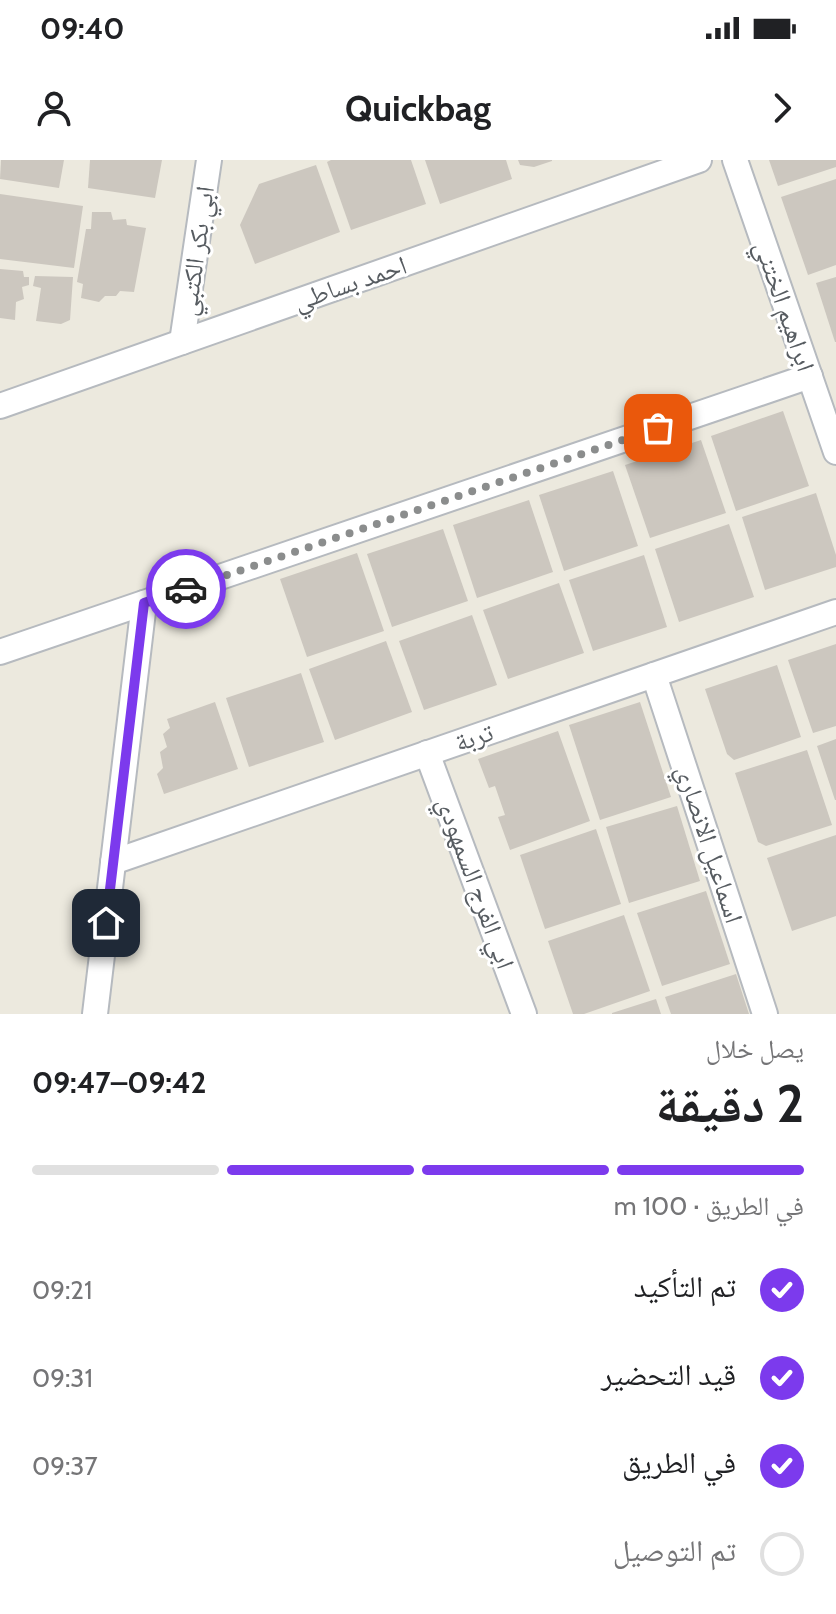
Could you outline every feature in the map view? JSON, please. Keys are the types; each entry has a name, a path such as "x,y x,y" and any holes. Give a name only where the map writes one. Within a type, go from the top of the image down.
{"street":[{"name":"ابي بكر الكتبي","path":"182,342 209,160"},
{"name":"احمد بساطي","path":"0,406 699,160"},
{"name":"ابراهيم الختني","path":"735,160 836,452"},
{"path":"0,652 810,376"},
{"path":"95,1014 144,603"},
{"name":"تربة","path":"113,862 836,612"},
{"name":"اسماعيل الانصاري","path":"654,675 765,1014"},
{"name":"ابي الفرج السمهودي","path":"427,753 524,1014"}],"building":[{"path":"1,160 64,160 59,188 0,179"},
{"path":"90,160 162,160 155,198 88,188"},
{"path":"411,160 426,204 351,230 327,162"},
{"path":"425,160 506,160 512,179 440,204"},
{"path":"518,160 552,161 534,167 520,165"},
{"path":"769,160 836,160 836,167 778,186"},
{"path":"316,165 340,232 255,264 240,225 259,184"},
{"path":"836,179 836,265 808,275 781,197"},
{"path":"0,194 83,206 74,268 0,259"},
{"path":"92,212 111,212 113,220 126,219 127,225 146,228 134,292 120,291 116,296 105,296 99,302 81,298 83,284 77,282 86,229 91,229"},
{"path":"0,269 23,271 24,277 29,277 29,285 22,287 24,299 16,302 15,320 0,318"},
{"path":"35,276 73,277 70,320 61,324 36,321 41,288 33,286"},
{"path":"836,277 836,342 835,342 816,283"},
{"path":"783,411 809,486 736,511 711,436"},
{"path":"701,440 726,513 650,538 625,465"},
{"path":"613,471 638,546 564,571 539,495"},
{"path":"816,493 836,555 836,567 765,590 742,517"},
{"path":"529,500 553,572 477,598 453,525"},
{"path":"729,524 754,597 679,622 655,549"},
{"path":"443,529 468,601 392,627 367,554"},
{"path":"357,553 384,631 307,657 280,579"},
{"path":"644,555 667,627 593,651 569,580"},
{"path":"559,583 584,653 508,679 483,610"},
{"path":"472,615 497,685 424,710 399,641"},
{"path":"386,641 412,712 335,740 309,669"},
{"path":"836,644 836,726 813,733 788,660"},
{"path":"777,665 801,737 734,760 727,754 705,689"},
{"path":"301,673 324,742 249,767 226,698"},
{"path":"215,702 238,769 164,794 157,774 163,768 160,752 167,747 163,734 170,728 167,719"},
{"path":"640,702 671,797 600,820 569,725"},
{"path":"558,731 590,821 510,850 498,817 505,815 495,786 489,788 478,759"},
{"path":"836,739 836,800 835,800 817,746"},
{"path":"807,750 832,825 766,846 758,842 735,773"},
{"path":"677,806 700,881 629,903 606,827"},
{"path":"596,829 621,904 545,929 520,855"},
{"path":"836,835 836,916 792,931 767,858"},
{"path":"706,891 730,964 662,986 637,913"},
{"path":"624,915 650,991 584,1014 573,1014 548,941"},
{"path":"736,974 749,1014 671,1014 665,997"},
{"path":"656,999 661,1014 612,1014 612,1013"}],"way so far":[{"path":"186,589 658,428"}],"route":[{"path":"106,923 144,603 186,589"}]}
